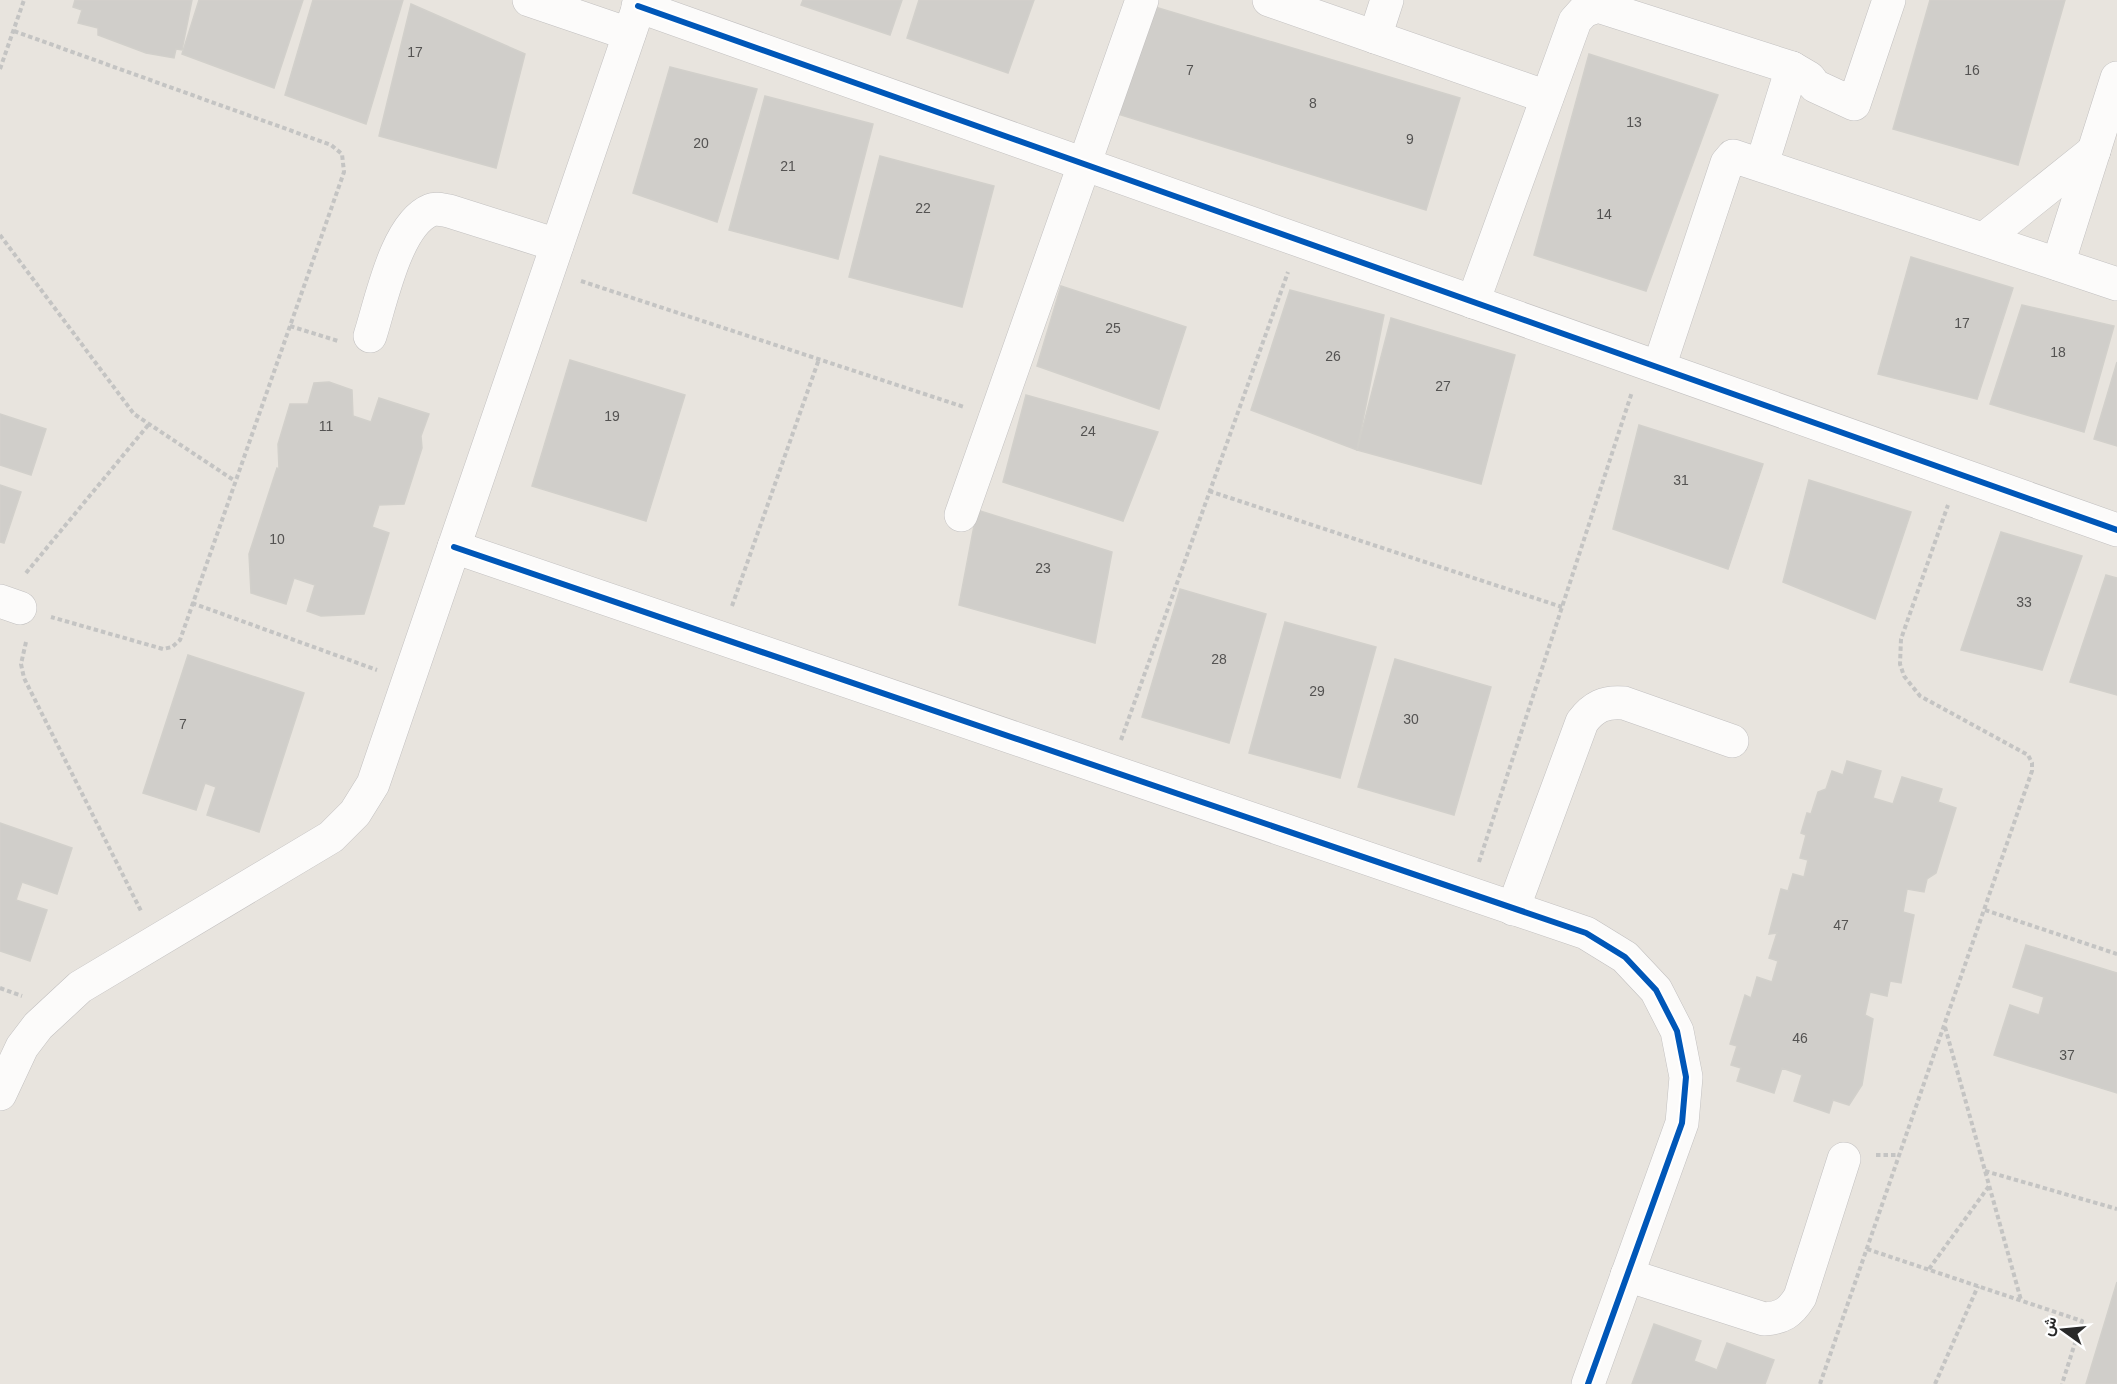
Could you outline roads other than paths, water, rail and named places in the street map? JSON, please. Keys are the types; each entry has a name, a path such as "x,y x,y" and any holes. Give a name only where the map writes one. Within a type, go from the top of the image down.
{"street":[{"path":"529,0 636,13 1085,164 2117,530"},
{"path":"961,516 1142,0"},
{"path":"1269,0 1547,97"},
{"path":"1375,37 1387,0"},
{"path":"1473,302 1575,21 1584,11 1598,6 1792,68 1809,78 1815,86 1854,104 1889,0"},
{"path":"0,1094 22,1047 56,1007 80,987 331,837 355,813 373,784 636,13"},
{"path":"1762,164 1792,68"},
{"path":"2058,264 2117,78"},
{"path":"1984,239 2094,151"},
{"path":"1650,364 1727,163 1733,156 2117,284"},
{"path":"370,336 404,234 416,218 433,208 449,211 553,257"},
{"path":"454,547 1586,933 1625,957 1656,990 1677,1031 1686,1077 1682,1123 1588,1384"},
{"path":"1513,909 1582,722 1589,712 1611,702 1624,703 1732,741"},
{"path":"1627,1275 1764,1319 1779,1318 1791,1310 1800,1298 1844,1159"}]}
